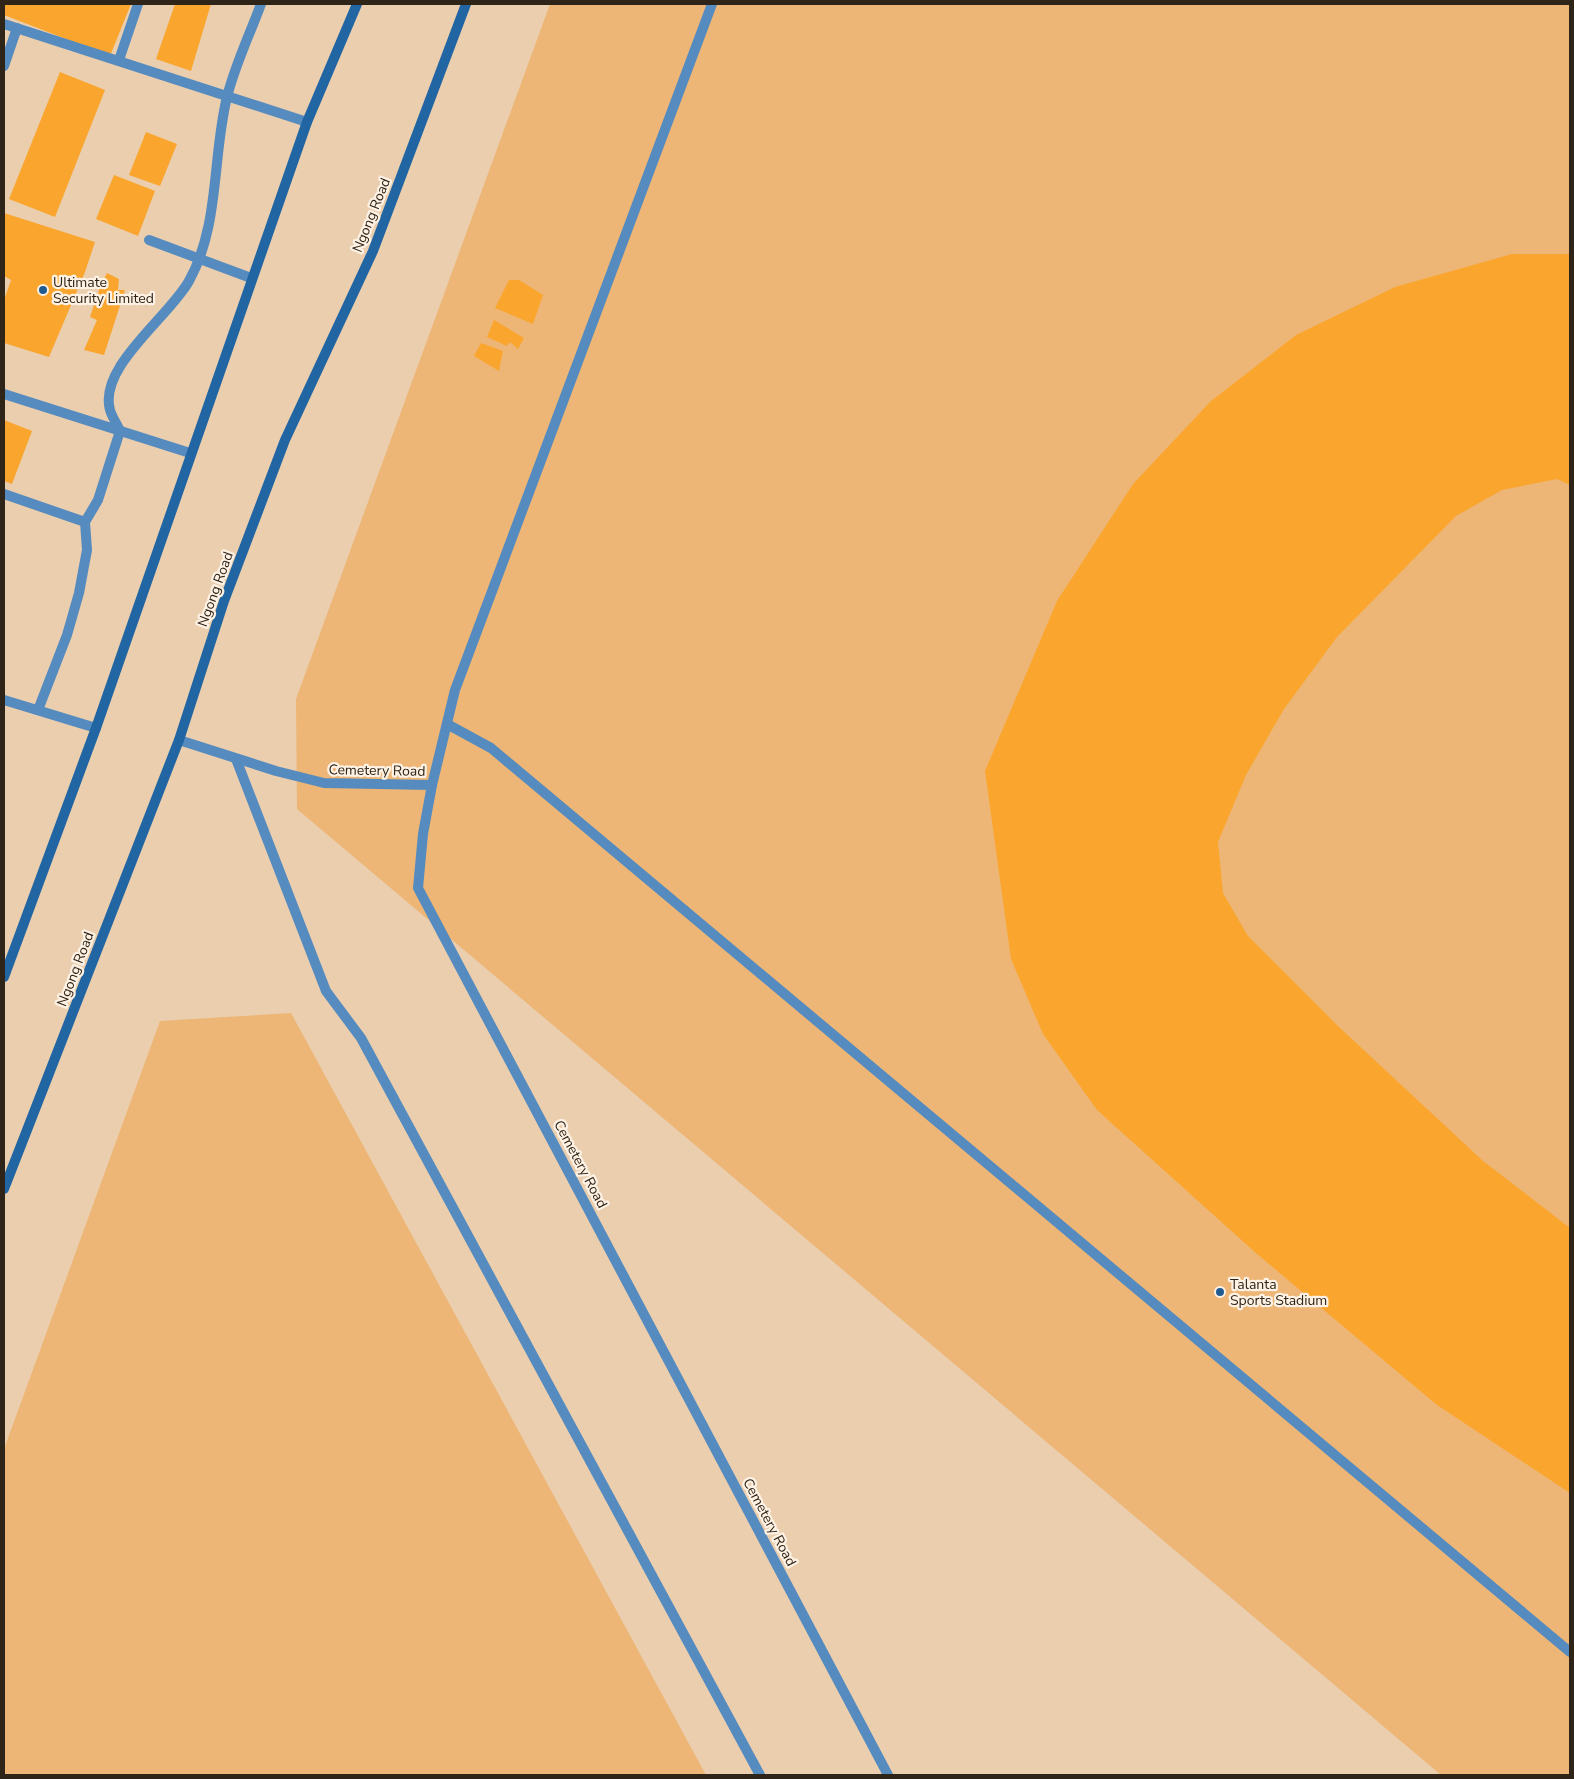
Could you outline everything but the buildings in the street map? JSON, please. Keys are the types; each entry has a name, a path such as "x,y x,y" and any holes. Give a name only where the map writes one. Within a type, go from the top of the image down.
{"main road":[{"path":"4,977 96,728 251,278 307,122 357,4"},
{"name":"Ngong Road","path":"4,1189 179,740 224,601 285,440 372,251 466,4"}],"street":[{"path":"119,60 138,4"},
{"path":"38,710 67,636 79,593 87,550 85,522 98,500 120,431 110,409 111,388 119,367 188,283 200,259 212,206 227,96 261,4"},
{"path":"432,785 455,690 712,4"},
{"path":"4,24 307,122"},
{"path":"4,66 17,28"},
{"path":"149,240 251,278"},
{"path":"4,394 190,454"},
{"path":"4,494 85,522"},
{"path":"4,700 96,728"},
{"path":"447,724 491,748 1570,1652"},
{"name":"Cemetery Road","path":"179,740 236,759 324,784 432,785 423,834 418,888 888,1775"},
{"path":"236,759 326,991 361,1038 760,1775"}],"shaded area":[{"name":"Talanta Sports Stadium","path":"550,4 1570,4 1570,1775 1441,1775 297,809 296,699"},
{"path":"291,1013 706,1775 4,1775 4,1449 160,1021"}],"place":[{"name":"Ultimate Security Limited","path":"43,290"},
{"name":"Talanta Sports Stadium","path":"1220,1292"}]}
